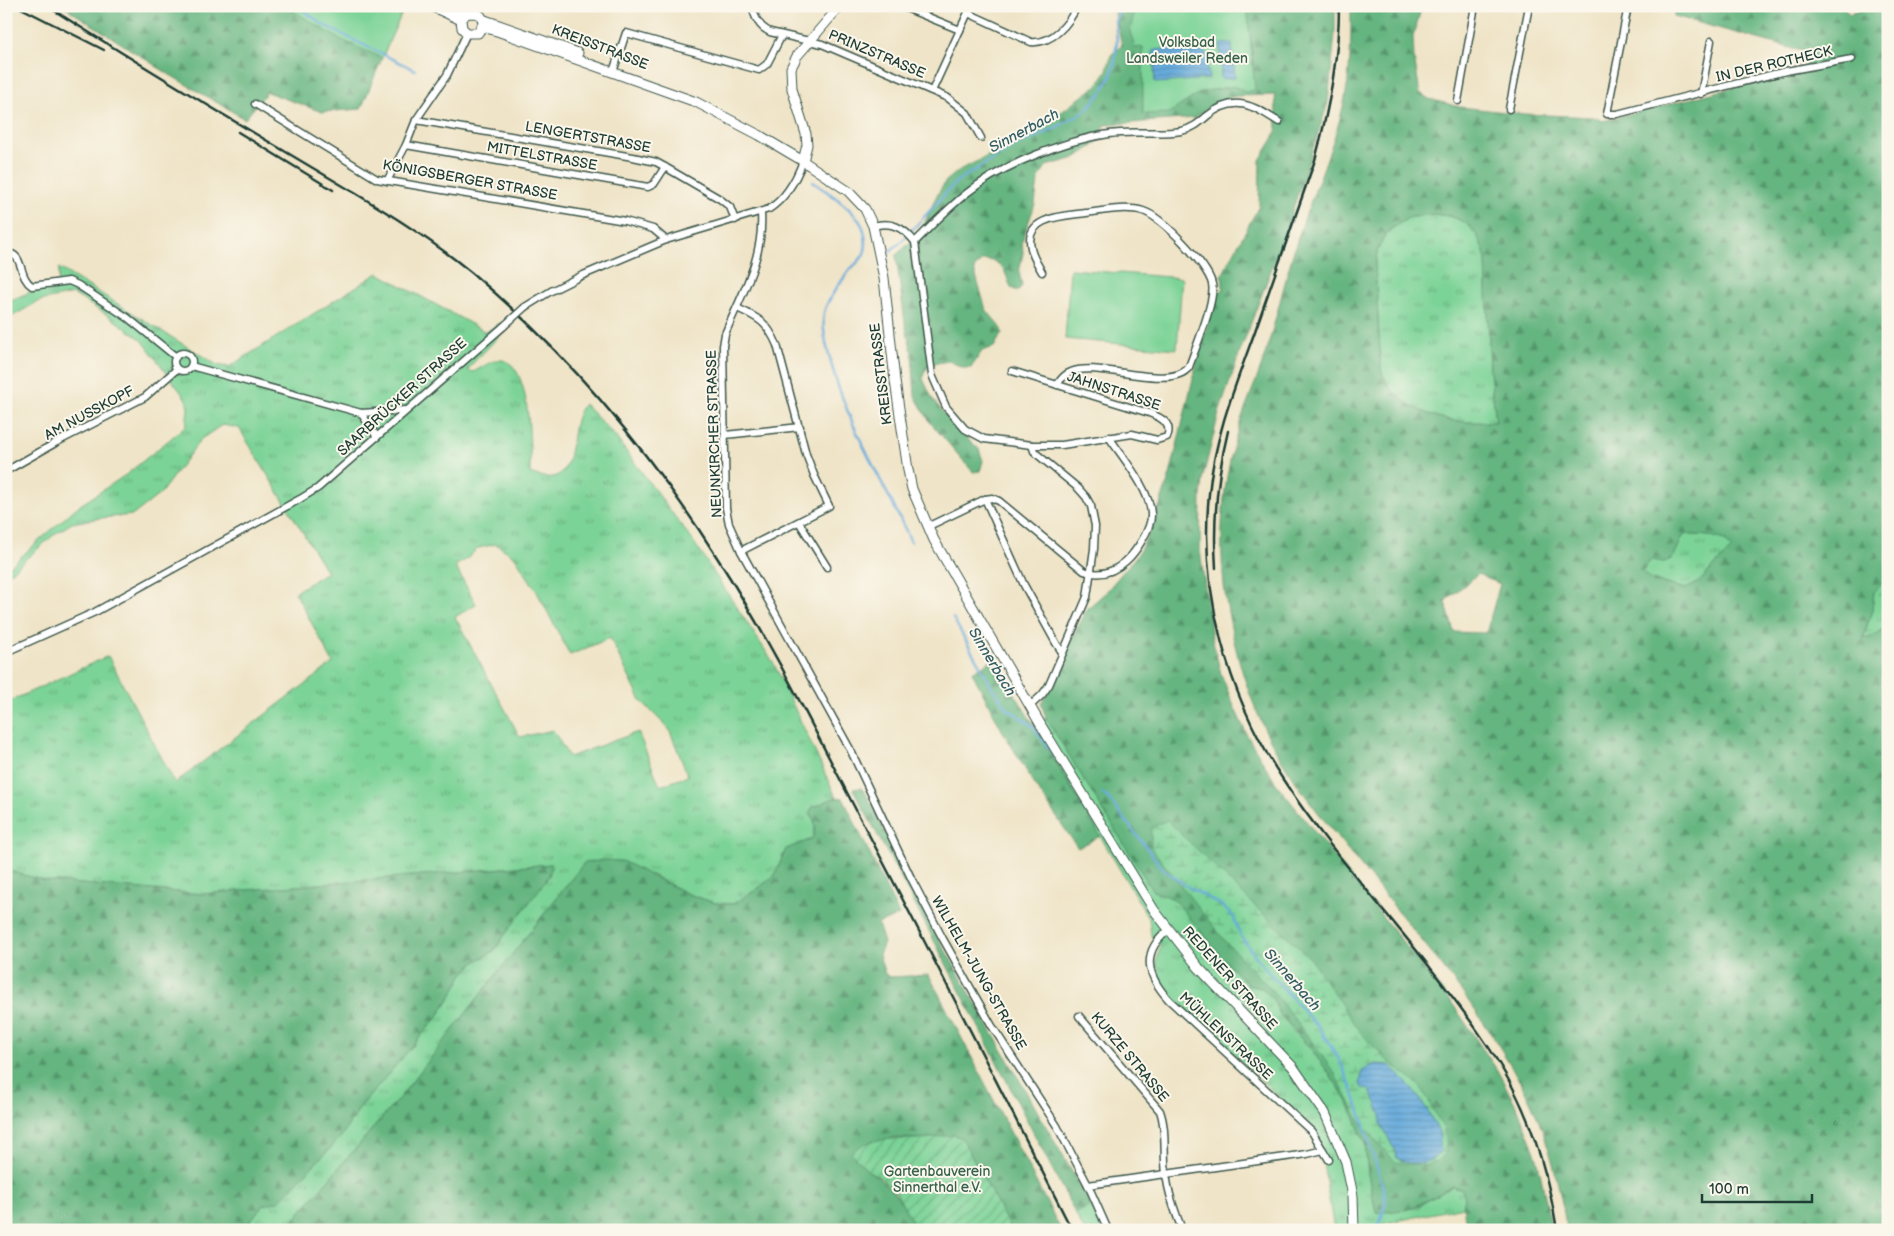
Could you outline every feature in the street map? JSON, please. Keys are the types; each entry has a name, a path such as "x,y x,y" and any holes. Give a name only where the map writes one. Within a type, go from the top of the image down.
{"main road":[{"name":"KREISSTRASSE","path":"431,6 464,17 475,12 482,23 665,86 721,114 804,161 839,185 866,209 873,226 884,278 895,381 905,456 912,489 928,526 1042,727"},
{"name":"KREISSTRASSE","path":"444,6 464,17"},
{"path":"804,161 807,145 806,134 792,89 790,76 793,62 840,6"},
{"path":"464,17 462,28 467,33 474,34 482,23"},
{"name":"REDENER STRASSE","path":"1042,727 1132,875 1168,930 1199,968 1293,1067 1324,1112 1346,1162 1353,1196 1354,1230"}],"street":[{"name":"PRINZSTRASSE","path":"752,6 758,22 763,28 782,35 811,41 932,91 958,104 966,113 981,138"},
{"path":"901,6 960,30"},
{"path":"969,10 1031,42 1037,43 1044,42 1063,28 1070,20 1077,6"},
{"path":"1458,101 1475,6"},
{"path":"1509,109 1529,6"},
{"name":"IN DER ROTHECK","path":"1628,6 1607,114 1617,114 1701,94 1786,71 1852,59"},
{"name":"PRINZSTRASSE","path":"932,91 969,10"},
{"path":"387,181 406,146 416,120 447,75 467,33"},
{"path":"614,70 626,33 759,70 763,68 782,35"},
{"name":"IN DER ROTHECK","path":"1701,94 1711,41"},
{"path":"912,240 980,183 1018,163 1093,136 1112,133 1167,132 1189,129 1215,110 1224,105 1234,103 1247,104 1279,122"},
{"name":"KÖNIGSBERGER STRASSE","path":"255,104 369,174 387,181 625,220 653,229 666,240"},
{"name":"LENGERTSTRASSE","path":"416,120 656,162 727,203 735,220"},
{"name":"MITTELSTRASSE","path":"406,146 648,187 654,184 666,167"},
{"name":"SAARBRÜCKER STRASSE","path":"6,652 95,612 300,499 334,475 525,307 551,291 582,276 666,240 761,213 776,205 784,196 798,176 804,161"},
{"name":"JAHNSTRASSE","path":"1042,272 1030,248 1032,232 1040,223 1062,216 1128,209 1141,210 1158,219 1182,241 1204,269 1212,284 1213,291 1189,367 1184,373 1169,376 1153,376 1076,370 1066,375 1057,385"},
{"name":"NEUNKIRCHER STRASSE","path":"761,213 762,230 755,265 725,334 723,346 726,508 729,524 741,551 850,749 863,778"},
{"path":"873,226 889,224 902,231 912,240 930,365 935,384 946,407 957,422 984,439 1032,445 1062,445 1109,437 1135,474 1145,494 1151,517 1138,546 1122,564 1104,574 1098,575 1079,568 992,498 985,499 928,526"},
{"path":"6,253 14,254 18,257 22,274 28,283 38,286 69,282 78,285 128,318 176,356"},
{"path":"737,308 757,317 771,331 777,345 814,475 829,506 741,551"},
{"path":"176,356 188,355 192,362 191,366"},
{"path":"176,356 174,363 177,369 186,370 191,366"},
{"path":"191,366 361,413 406,410"},
{"name":"AM NUSSKOPF","path":"6,471 145,397 177,369"},
{"name":"JAHNSTRASSE","path":"1012,372 1149,413 1164,420 1169,433 1164,438 1158,440 1132,434 1109,437"},
{"path":"361,413 376,437"},
{"path":"725,435 800,427"},
{"path":"1030,706 1042,695 1049,685 1088,597 1095,536 1091,506 1078,488 1034,452 1032,445"},
{"path":"985,499 1024,585 1062,652"},
{"path":"799,522 827,567"},
{"name":"WILHELM-JUNG-STRASSE","path":"863,778 911,878 943,939 992,1026 1057,1126 1088,1185 1108,1230"},
{"name":"MÜHLENSTRASSE","path":"1168,930 1156,941 1152,948 1150,962 1156,986 1312,1132 1329,1160"},
{"name":"KURZE STRASSE","path":"1079,1016 1160,1111 1164,1126 1166,1173 1169,1190 1182,1230"},
{"path":"1088,1185 1324,1150"}],"green space":[{"path":"63,6 285,6 338,38 382,58 361,109 322,112 267,92 245,119 170,75"},
{"path":"285,6 405,6 382,58 338,38"},
{"path":"1113,6 1136,6 1135,14 1143,47 1143,114 1182,105 1201,92 1234,86 1245,91 1254,71 1247,6 1335,6 1335,33 1328,103 1284,236 1219,413 1204,473 1201,496 1200,550 1212,638 1221,674 1235,709 1248,737 1275,782 1454,1006 1497,1070 1518,1109 1537,1158 1552,1230 1467,1230 1463,1207 1465,1198 1462,1189 1453,1186 1425,1202 1398,1211 1376,1212 1368,1174 1365,1143 1347,1100 1314,1053 1279,1013 1273,999 1262,988 1248,985 1226,962 1174,899 1153,891 1046,718 1041,703 1055,684 1070,642 1088,608 1106,592 1138,554 1153,525 1170,475 1199,353 1216,295 1223,289 1222,275 1259,206 1260,160 1277,129 1275,95 1236,96 1213,104 1195,118 1105,125 1097,143 1075,158 1046,166 1038,180 1035,204 1022,241 1023,253 1019,272 1022,286 1018,291 1011,288 1002,268 995,262 982,260 974,269 986,310 1000,326 1002,333 994,347 982,351 971,368 964,368 949,361 931,364 924,372 923,379 933,400 960,432 979,449 983,461 980,471 973,472 930,422 915,396 912,353 905,323 896,255 922,229 937,195 946,181 961,169 982,159 1063,111 1097,85 1107,70 1111,55 1122,45"},
{"name":"Volksbad Landsweiler Reden","path":"1136,6 1247,6 1255,90 1245,92 1234,86 1201,92 1169,113 1143,114 1143,47 1135,48 1130,31"},
{"path":"1351,6 1422,6 1413,37 1414,58 1420,93 1429,99 1460,107 1524,114 1594,117 1603,121 1802,70 1805,66 1809,53 1674,16 1674,6 1843,6 1849,14 1860,11 1864,6 1888,6 1888,578 1874,592 1872,610 1863,638 1869,638 1888,627 1888,1230 1567,1230 1557,1180 1543,1132 1530,1101 1511,1066 1490,1032 1444,968 1325,822 1298,785 1281,760 1257,712 1238,657 1226,600 1223,578 1222,532 1226,486 1229,464 1241,420 1260,371 1297,241 1343,107 1350,57","holes":["1431,214 1453,217 1468,225 1478,238 1486,259 1490,372 1496,422 1457,421 1433,416 1401,399 1386,381 1381,370 1375,265 1378,248 1388,231 1408,218","1684,534 1716,537 1722,539 1732,548 1699,582 1686,589 1651,580 1642,571 1651,560 1664,562 1673,558","1478,574 1500,584 1486,633 1454,632 1445,601"]},
{"path":"1431,214 1453,217 1468,225 1479,238 1486,259 1490,372 1496,422 1457,421 1433,416 1401,399 1386,381 1381,370 1375,265 1378,248 1388,231 1408,218"},
{"path":"59,268 217,365 229,367 378,273 486,332 501,323 506,329 468,370 473,372 491,362 502,360 512,365 519,376 527,409 530,473 547,477 558,475 565,467 574,428 584,404 614,435 693,541 773,662 836,797 843,798 834,798 812,808 810,812 815,828 812,839 786,849 775,875 756,890 733,904 715,903 688,894 652,875 584,863 401,1096 285,1230 243,1230 263,1205 279,1201 340,1138 361,1106 438,1016 462,975 472,964 494,951 552,864 202,894 45,881 6,870 6,703 108,656 175,783 333,663 295,592 327,572 239,428 222,425 201,439 160,494 133,515 72,523 56,533 6,576 6,570 76,508 127,474 186,426 188,408 186,399 142,340 106,314 73,294 39,301 6,320 6,302 33,291 58,287","holes":["496,544 515,557 536,590 570,655 610,638 641,701 669,729 688,776 660,786 638,732 569,757 553,730 520,737 455,617 476,604 455,566 467,559 478,548"]},
{"path":"1070,269 1182,278 1177,349 1065,339"},
{"path":"1684,534 1716,537 1722,539 1732,548 1699,582 1686,589 1651,580 1642,571 1651,559 1664,562 1673,558"},
{"path":"1888,578 1888,627 1869,638 1863,639 1872,610 1874,592"},
{"path":"994,659 1100,836 1078,848 1036,787 1002,730 972,672"},
{"path":"1046,718 1153,890 1174,899 1226,962 1248,985 1262,988 1273,999 1279,1013 1314,1053 1331,1076 1347,1100 1365,1143 1368,1174 1376,1212 1418,1206 1453,1186 1462,1189 1465,1198 1463,1207 1382,1224 1380,1230 1334,1230 1320,1144 1314,1130 1165,989 1159,977 1157,966 1158,953 1161,947 1151,936 1149,919 1035,725"},
{"path":"861,788 865,792 932,927 1091,1205 1075,1213 928,929 853,789"},
{"path":"834,798 843,798 899,915 878,924 884,943 879,955 885,974 890,977 929,975 1061,1230 1011,1230 962,1138 954,1135 920,1139 891,1138 867,1170 891,1189 907,1211 917,1230 285,1230 401,1096 584,863 603,860 622,861 688,894 715,903 733,904 756,890 775,875 786,849 812,839 815,828 810,812 812,808"},
{"path":"1167,820 1311,959 1359,1031 1389,1062 1421,1087 1446,1133 1446,1153 1440,1159 1428,1165 1395,1162 1361,1123 1333,1071 1307,1035 1270,988 1225,941 1151,848 1151,828"},
{"path":"552,864 549,876 493,951 472,964 462,975 438,1016 361,1106 340,1138 279,1201 263,1205 243,1230 6,1230 6,870 45,881 202,894"},
{"name":"Gartenbauverein Sinnerthal e.V.","path":"954,1135 962,1138 1011,1230 917,1230 895,1191 881,1178 867,1170 851,1153 858,1147 874,1141 923,1139"},
{"path":"1091,1205 1102,1230 1084,1230 1075,1213"}],"water":[{"path":"1232,43 1235,78 1221,79 1220,44"},
{"path":"1205,46 1209,79 1155,83 1153,50"},
{"path":"1375,1064 1389,1065 1412,1088 1428,1111 1439,1132 1441,1152 1430,1160 1415,1164 1397,1158 1381,1125 1381,1115 1370,1090 1362,1088 1360,1084 1362,1071"}],"waterway":[{"path":"298,6 323,25 415,70"},
{"name":"Sinnerbach","path":"890,251 901,242 957,181 1013,147 1054,129 1085,111 1102,92 1110,78 1114,66 1117,41 1115,21 1121,6"},
{"name":"Sinnerbach","path":"813,182 850,210 864,231 866,244 864,254 831,296 824,313 824,334 836,380 845,404 911,542"},
{"name":"Sinnerbach","path":"953,618 992,687 1008,709 1033,726 1056,758"},
{"name":"Sinnerbach","path":"1102,793 1109,799 1163,869 1185,885 1221,905 1233,916 1242,938 1263,966 1319,1028 1339,1059 1356,1099 1383,1187 1386,1204 1377,1230"}],"railway":[{"path":"17,6 104,50"},
{"path":"47,6 381,209 428,240 472,273 507,304 542,337 606,407 665,481 692,520 718,559 773,652 1072,1230"},
{"path":"1339,6 1339,26 1332,84 1315,160 1233,393 1215,453 1209,494 1207,531 1213,605 1222,642 1246,713 1282,778 1317,828 1465,1013 1495,1057 1513,1088 1541,1157 1557,1230"},
{"path":"238,132 333,190"},
{"path":"1216,568 1217,499 1228,431"}]}
